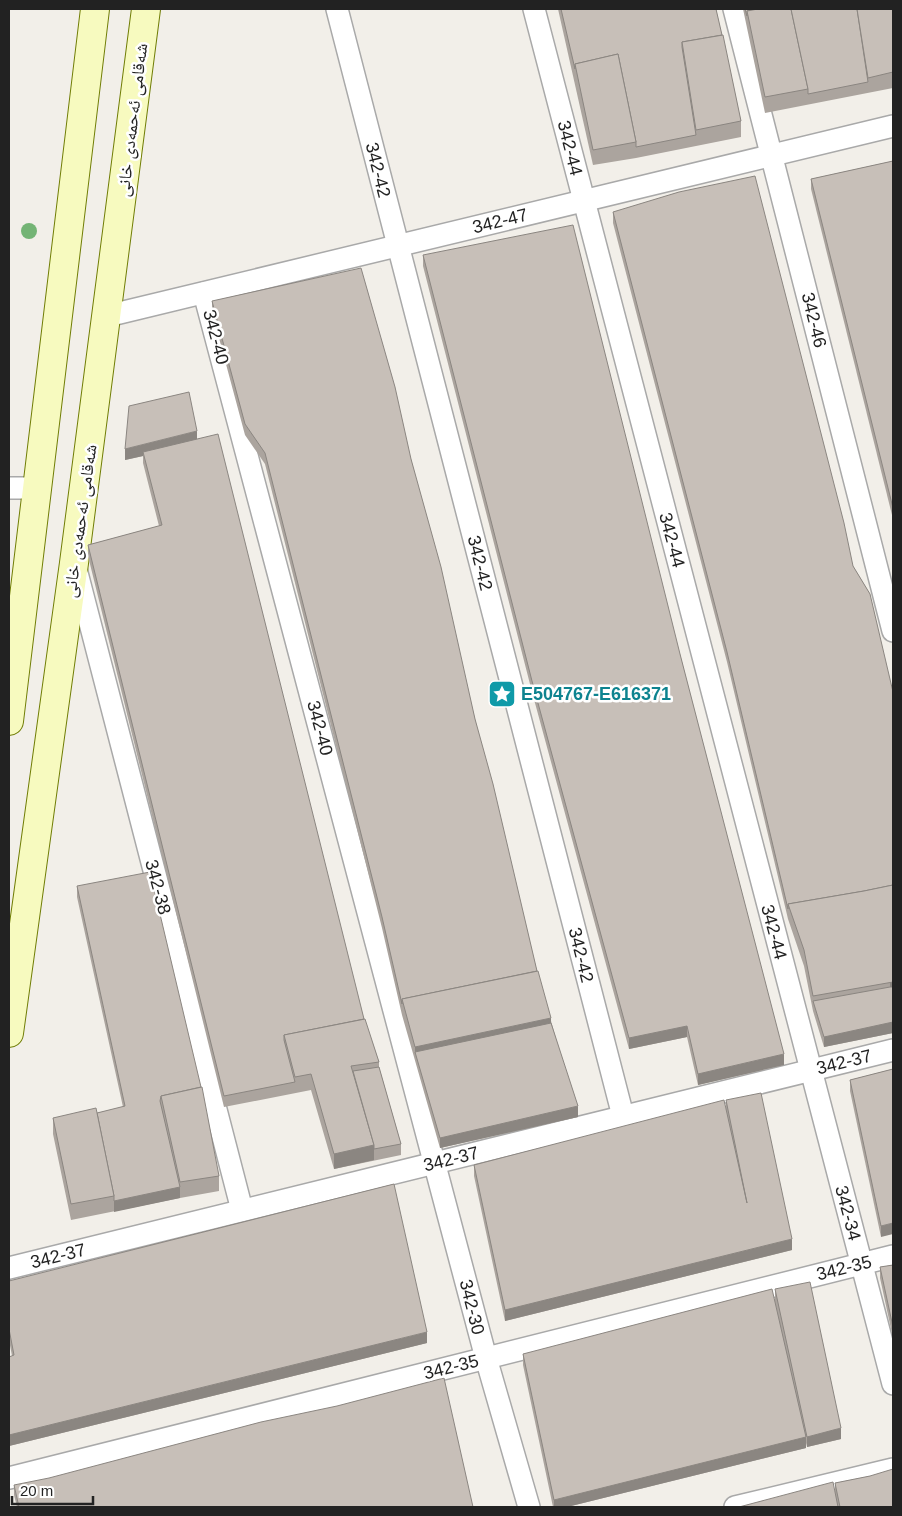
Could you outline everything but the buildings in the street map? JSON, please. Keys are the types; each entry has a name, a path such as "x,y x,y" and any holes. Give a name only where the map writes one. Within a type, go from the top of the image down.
{"main road":[{"path":"9,721 95,9"},
{"name":"شەقامی ئەحمەدی خانی","path":"9,1027 74,563 146,9"}],"street":[{"name":"342-42","path":"337,9 623,1116"},
{"name":"342-44","path":"534,9 810,1070"},
{"name":"342-46","path":"734,9 893,632"},
{"name":"342-47","path":"106,316 204,294 893,126"},
{"name":"342-40","path":"204,294 435,1163"},
{"path":"9,488 37,488"},
{"name":"342-38","path":"74,563 242,1210"},
{"name":"342-37","path":"9,1268 893,1050"},
{"name":"342-34","path":"810,1070 893,1384"},
{"name":"342-30","path":"435,1163 486,1358 529,1507"},
{"name":"342-35","path":"9,1478 893,1256"},
{"path":"735,1507 893,1469"}],"place":[{"name":"E504767-E616371","path":"502,694"}]}
